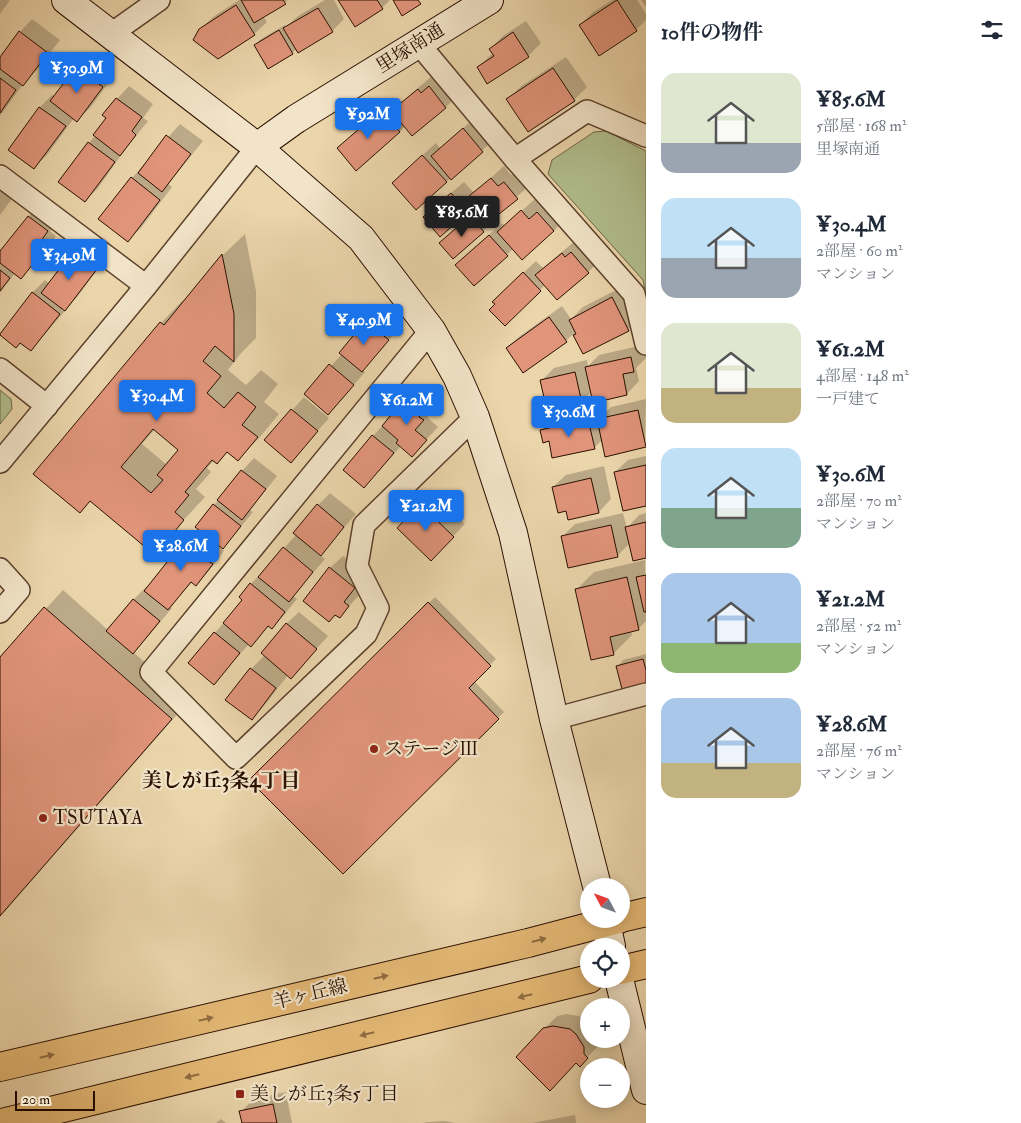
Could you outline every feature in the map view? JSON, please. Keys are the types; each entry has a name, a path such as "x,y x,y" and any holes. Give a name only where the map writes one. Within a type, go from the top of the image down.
{"main road":[{"name":"羊ヶ丘線","path":"630,918 646,912"},
{"name":"羊ヶ丘線","path":"0,1067 598,928"},
{"path":"630,968 646,964"},
{"path":"5,1120 580,981"}],"street":[{"path":"66,0 257,147 362,238 431,330 457,376 475,417 513,533 554,719 595,878"},
{"path":"111,34 159,0"},
{"name":"里塚南通","path":"257,147 296,119 489,0"},
{"path":"418,43 515,159 634,294 646,344"},
{"path":"515,159 587,111 646,136"},
{"path":"0,462 146,286 257,147"},
{"path":"0,176 146,286"},
{"path":"431,330 151,672 236,758 366,634 378,608 356,566 364,525 475,417"},
{"path":"0,368 47,406"},
{"path":"0,569 19,590 0,612"},
{"path":"554,719 646,694"},
{"path":"621,988 646,1090"}],"green space":[{"path":"606,131 646,151 646,295 643,280 548,174 552,160 594,132"},
{"path":"0,390 11,399 12,409 0,424"}],"building":[{"path":"241,0 283,0 286,4 254,23"},
{"path":"338,0 377,0 383,9 355,27"},
{"path":"393,0 418,0 421,4 402,16"},
{"path":"617,0 637,31 599,56 579,25"},
{"path":"236,5 255,35 218,59 193,40 199,29"},
{"path":"318,8 333,32 298,53 283,28"},
{"path":"279,30 293,54 268,69 254,45"},
{"path":"19,31 48,53 23,86 0,69 0,57"},
{"path":"513,32 529,57 487,84 477,67 494,56 489,49"},
{"path":"76,67 103,87 77,122 50,101"},
{"path":"553,68 575,101 528,132 506,99"},
{"path":"0,78 16,90 0,113"},
{"path":"429,86 446,108 412,136 391,111 418,89 421,93"},
{"path":"116,98 142,117 132,131 136,135 120,156 93,135 106,118 102,115"},
{"path":"39,107 66,126 34,169 8,150"},
{"path":"381,110 400,132 356,171 337,148"},
{"path":"463,128 483,152 451,180 431,156"},
{"path":"166,135 191,154 162,192 138,173"},
{"path":"88,142 115,162 85,202 58,182"},
{"path":"422,155 447,182 416,210 392,183"},
{"path":"131,177 160,200 128,242 98,219"},
{"path":"491,178 498,186 504,182 518,199 489,222 469,196"},
{"path":"451,193 467,213 440,237 423,217"},
{"path":"521,210 529,219 537,212 554,231 522,260 497,232"},
{"path":"28,216 48,231 39,244 45,249 21,279 0,263 0,251"},
{"path":"470,216 484,232 453,259 439,243"},
{"path":"489,235 508,256 474,286 455,265"},
{"path":"73,251 97,269 65,311 41,293"},
{"path":"571,252 589,273 557,300 535,275 562,253 565,257"},
{"path":"222,254 234,314 234,362 215,346 203,361 221,376 207,393 224,408 238,392 256,407 242,425 258,437 238,461 227,452 217,464 212,460 185,492 189,495 175,512 184,520 166,542 155,533 144,546 90,501 80,513 33,474 160,322 164,325","holes":["153,429 178,450 157,475 163,480 151,493 121,467"]},
{"path":"0,270 10,278 0,291"},
{"path":"523,272 541,291 505,326 489,310 495,304 492,302"},
{"path":"32,292 60,314 31,351 20,343 16,348 0,334"},
{"path":"612,297 629,331 583,354 573,335 576,334 569,320"},
{"path":"549,317 567,342 523,373 506,348"},
{"path":"365,321 389,340 362,372 339,353"},
{"path":"631,357 634,372 623,374 627,395 593,403 585,367"},
{"path":"329,364 354,385 328,415 304,394"},
{"path":"575,372 582,403 547,411 540,380"},
{"path":"407,395 425,410 419,417 424,420 415,430 427,440 412,457 396,443 398,440 382,426"},
{"path":"291,409 318,431 291,463 264,440"},
{"path":"638,410 646,447 605,457 597,419"},
{"path":"588,419 595,449 552,458 549,441 543,443 540,430"},
{"path":"372,435 394,453 364,488 343,470"},
{"path":"646,465 646,506 623,511 614,472"},
{"path":"241,470 266,489 242,520 217,500"},
{"path":"591,478 599,513 568,520 566,511 558,513 552,487"},
{"path":"213,504 241,526 223,549 195,527"},
{"path":"317,504 344,527 321,556 293,533"},
{"path":"420,504 454,537 431,561 397,528"},
{"path":"646,522 646,558 633,561 625,527"},
{"path":"611,525 618,557 568,568 561,536"},
{"path":"201,537 217,549 208,561 213,564 196,586 191,582 168,610 144,591 183,542 191,549"},
{"path":"283,547 313,572 289,602 258,577"},
{"path":"329,567 355,588 344,602 349,606 340,618 335,615 329,622 303,601"},
{"path":"646,575 646,612 644,612 636,577"},
{"path":"627,577 639,630 610,637 614,655 591,660 575,589"},
{"path":"250,583 285,612 272,629 268,626 251,647 223,623 242,600 239,597"},
{"path":"133,599 160,621 133,654 106,631"},
{"name":"ステージⅢ","path":"428,602 491,666 469,688 499,719 343,874 249,780"},
{"name":"TSUTAYA","path":"44,607 172,719 0,916 0,657"},
{"path":"286,623 317,649 291,679 261,653"},
{"path":"214,632 240,653 214,685 188,663"},
{"path":"643,659 646,670 646,683 622,689 616,666"},
{"path":"250,668 276,688 252,720 225,700"},
{"path":"553,1026 570,1029 576,1034 580,1040 580,1048 584,1048 584,1054 588,1058 580,1058 580,1067 576,1063 550,1091 516,1057 543,1028"},
{"path":"273,1104 277,1123 242,1123 239,1111"}],"place":[{"name":"ステージⅢ","path":"374,749"},
{"name":"TSUTAYA","path":"43,818"},
{"name":"美しが丘3条5丁目","path":"240,1094"}],"district":[{"name":"美しが丘3条4丁目","path":"221,780"}]}
